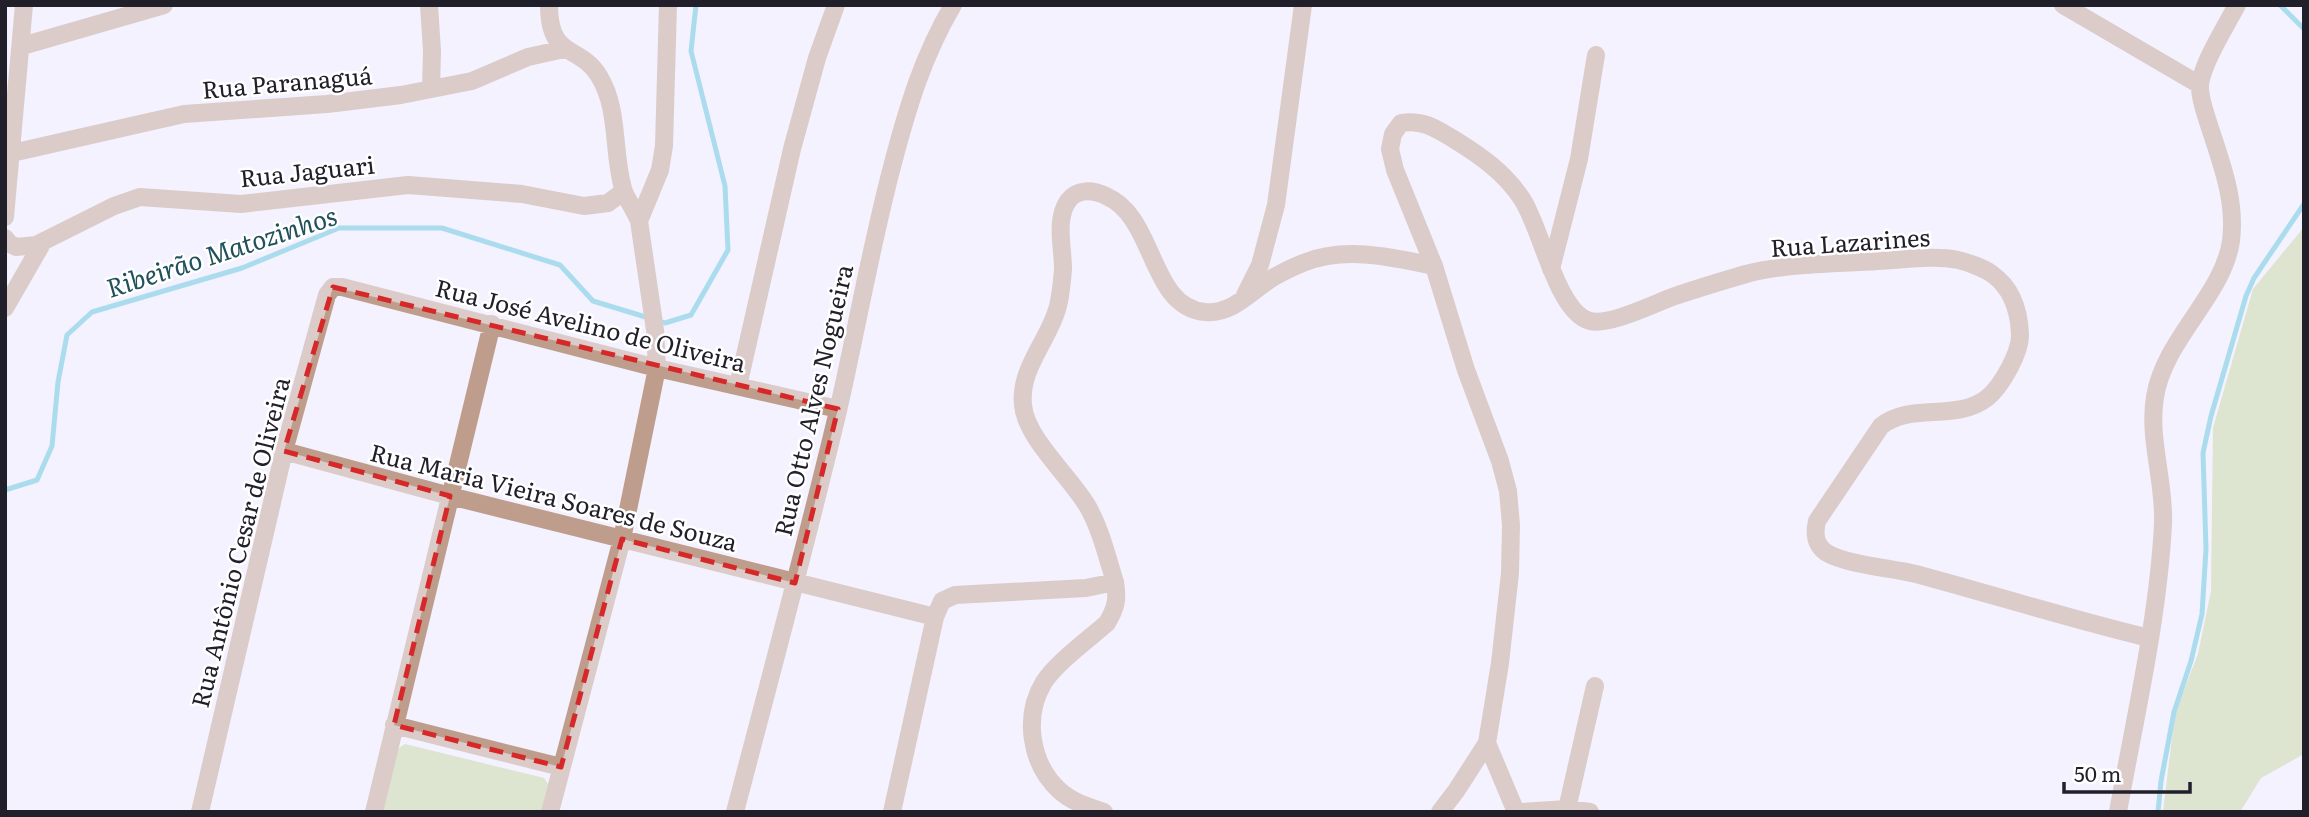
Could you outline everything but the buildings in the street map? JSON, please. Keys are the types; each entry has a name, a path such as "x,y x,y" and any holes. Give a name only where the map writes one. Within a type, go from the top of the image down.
{"street":[{"path":"5,217 24,5"},
{"path":"429,5 432,51 430,89"},
{"path":"549,5 552,33 564,49 598,74 609,98 624,191 639,220 655,330 657,368 622,539 550,812"},
{"path":"639,220 660,170 664,146 668,5"},
{"path":"738,386 792,149 817,58 836,5"},
{"name":"Rua Otto Alves Nogueira","path":"735,812 838,409 873,239 897,148 917,81 934,37 953,5"},
{"path":"1241,301 1260,265 1276,205 1303,5"},
{"path":"2063,5 2200,85"},
{"path":"2118,812 2160,567 2163,520 2154,421 2155,398 2160,375 2174,347 2220,273 2230,245 2234,218 2229,188 2204,108 2200,85 2210,55 2237,5"},
{"path":"22,46 153,7"},
{"name":"Rua Paranaguá","path":"12,153 184,114 327,104 401,95 472,81 528,57 564,49"},
{"path":"1551,269 1579,159 1596,55"},
{"name":"Rua Lazarines","path":"1440,812 1487,743 1500,663 1510,573 1511,525 1508,491 1500,461 1466,370 1434,266 1392,159 1390,149 1393,134 1401,123 1427,123 1488,162 1508,180 1524,201 1538,230 1551,269 1573,310 1583,319 1592,322 1605,321 1750,273 1798,266 1919,259 1957,260 1992,274 2015,300 2021,337 2007,376 1986,399 1958,410 1903,414 1891,418 1881,426 1817,521 1814,533 1817,543 1828,553 1844,559 1912,573 2038,610 2148,638"},
{"name":"Rua Jaguari","path":"5,237 10,244 26,248 114,206 140,197 241,204 408,185 522,194 584,206 608,203 624,191"},
{"path":"1104,812 1079,803 1060,792 1040,763 1031,724 1035,699 1046,680 1107,623 1118,598 1115,582 1089,509 1070,479 1040,442 1023,405 1024,386 1031,363 1058,307 1063,269 1061,224 1066,204 1072,196 1080,192 1093,192 1107,196 1121,205 1135,220 1165,285 1177,299 1191,309 1206,313 1223,310 1241,301 1273,277 1304,262 1332,254 1387,257 1434,266"},
{"path":"5,308 43,242"},
{"name":"Rua José Avelino de Oliveira","path":"333,287 492,324 657,368 838,409"},
{"name":"Rua Antônio Cesar de Oliveira","path":"200,812 284,451 327,295 333,287"},
{"path":"373,812 492,324"},
{"name":"Rua Maria Vieira Soares de Souza","path":"284,451 450,496 935,617"},
{"path":"892,812 935,617 942,601 955,595 1086,588 1115,582"},
{"path":"1567,809 1595,686"},
{"path":"394,725 561,767"},
{"path":"1487,743 1516,812"},
{"path":"1522,812 1567,809 1590,812"}],"highlighted area":[{"path":"333,287 838,409 795,583 622,539 561,767 394,725 450,496 284,451"}],"green space":[{"path":"2304,227 2304,754 2261,778 2240,812 2163,812 2175,713 2198,654 2211,591 2213,428 2253,289"},
{"path":"405,744 544,778 548,784 541,812 378,812 393,752"}],"waterway":[{"name":"Ribeirão Matozinhos","path":"659,321 665,323 691,315 728,250 725,186 691,51 696,5"},
{"name":"Ribeirão Matozinhos","path":"2280,5 2304,29"},
{"path":"2158,812 2174,712 2191,661 2202,614 2206,549 2203,453 2211,416 2246,296 2254,278 2304,204"},
{"name":"Ribeirão Matozinhos","path":"5,490 37,480 52,446 58,382 67,335 92,312 242,268 339,228 442,228 560,265 593,301 649,318"}]}
